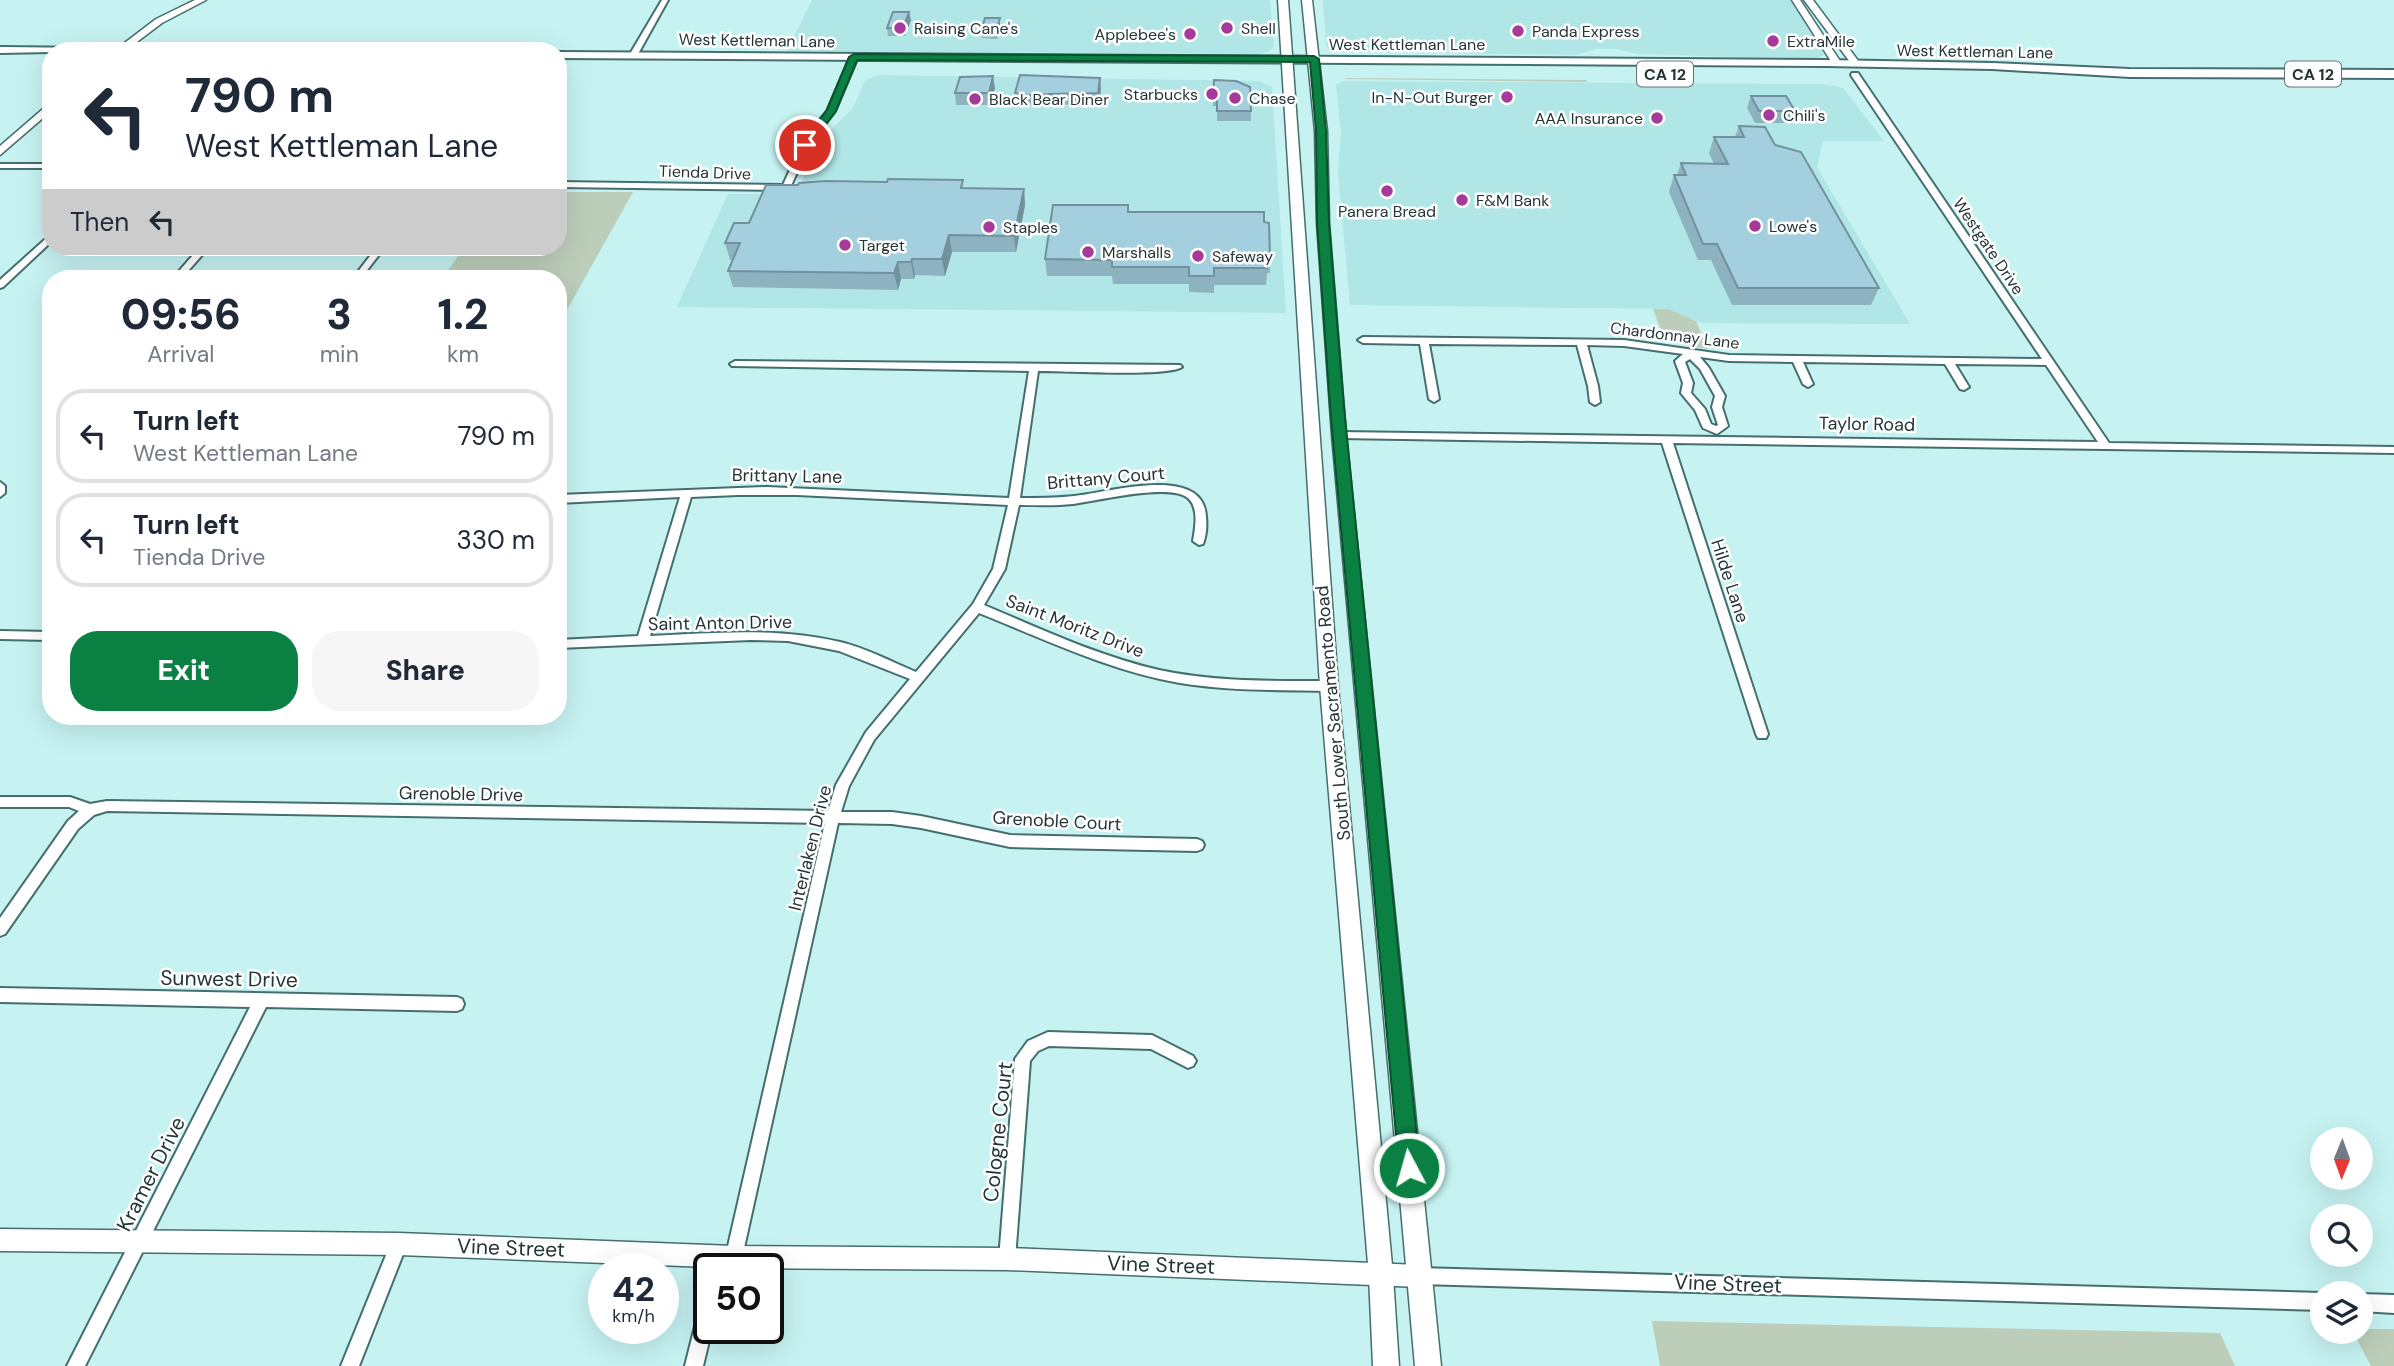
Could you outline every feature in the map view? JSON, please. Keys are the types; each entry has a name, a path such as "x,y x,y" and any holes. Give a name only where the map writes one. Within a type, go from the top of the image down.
{"main road":[{"name":"South Lower Sacramento Road","path":"1283,0 1329,686 1387,1366"},
{"name":"South Lower Sacramento Road","path":"1306,2 1321,131 1323,223 1339,435 1428,1366"},
{"path":"0,50 42,50"},
{"name":"West Kettleman Lane","path":"567,55 634,54 852,62"},
{"path":"0,58 42,59"},
{"name":"West Kettleman Lane","path":"567,64 852,62 1849,67 2099,76 2130,72 2394,74"},
{"name":"West Kettleman Lane","path":"1315,65 1849,67"},
{"path":"1309,392 1321,404 1324,429 1339,435"}],"street":[{"path":"131,42 159,21 202,0"},
{"path":"634,54 666,0"},
{"path":"1797,0 1849,67"},
{"path":"1808,0 1849,67"},
{"name":"Tienda Drive","path":"567,184 786,188 807,141 831,111 852,62"},
{"name":"Westgate Drive","path":"1849,67 2105,445"},
{"path":"0,152 42,113"},
{"path":"0,166 42,166"},
{"path":"0,285 42,245"},
{"path":"184,270 197,256"},
{"path":"363,270 374,256"},
{"name":"Chardonnay Lane","path":"1363,340 1634,343 1690,354 1729,358 2049,362"},
{"path":"1424,340 1434,399"},
{"path":"1581,342 1595,402"},
{"path":"1690,354 1704,363 1720,396 1717,407 1723,426 1719,435 1707,426 1700,409 1689,397 1686,389 1689,383 1680,361 1690,354"},
{"path":"1797,360 1808,384"},
{"path":"1949,362 1964,387"},
{"path":"735,364 1177,367"},
{"name":"Interlaken Drive","path":"733,1253 832,817 843,785 860,751 880,721 977,607 999,569 1014,502 1034,368"},
{"path":"1689,383 1712,384"},
{"name":"Taylor Road","path":"1339,435 1666,439 1719,435 2394,450"},
{"name":"Hilde Lane","path":"1666,439 1762,734"},
{"path":"0,486 0,493"},
{"name":"Brittany Lane","path":"567,499 776,491 1014,502"},
{"name":"Brittany Court","path":"1014,502 1072,501 1130,491 1187,492 1195,499 1200,509 1199,541"},
{"path":"643,641 686,494"},
{"name":"Saint Moritz Drive","path":"977,607 1111,661 1159,675 1215,683 1329,686"},
{"path":"0,635 42,636"},
{"name":"Saint Anton Drive","path":"567,644 751,636 788,637 841,647 917,677"},
{"path":"0,802 70,802 90,810 65,835 0,930"},
{"name":"Grenoble Drive","path":"90,810 120,805 832,817"},
{"name":"Grenoble Court","path":"832,817 914,820 1010,841 1197,845"},
{"name":"Sunwest Drive","path":"0,995 457,1004"},
{"name":"Kramer Drive","path":"76,1366 261,1001"},
{"name":"Cologne Court","path":"1007,1259 1023,1059 1033,1046 1048,1039 1135,1040 1166,1047 1188,1061"},
{"name":"Vine Street","path":"0,1240 399,1244 693,1261"},
{"path":"350,1366 399,1244"},
{"name":"Vine Street","path":"784,1260 864,1256 1007,1259 1381,1276 2310,1302"},
{"path":"2373,1303 2394,1304"},
{"path":"694,1366 700,1344"}],"shaded area":[{"path":"812,0 1270,0 1274,46 1270,51 1259,54 787,51"},
{"path":"1323,0 1793,0 1824,55 1815,59 1764,58 1638,54 1615,49 1596,49 1576,55 1341,52 1329,49 1326,45"},
{"path":"880,75 1260,81 1272,87 1286,313 677,307 728,194 796,194 820,141 853,108 865,80"},
{"path":"1344,81 1823,84 1843,88 1884,141 1823,141 1817,167 1910,324 1702,323 1669,309 1350,305 1338,173 1341,133 1336,84"}],"green space":[{"path":"1346,79 1586,80 1587,82"},
{"path":"567,192 633,192 567,310 567,270 448,270 458,256 567,256"},
{"path":"1653,309 1669,309 1696,321 1708,349 1665,341"},
{"path":"1652,1321 2220,1333 2235,1366 1660,1366"},
{"path":"2373,1329 2394,1329 2394,1366 2371,1366 2359,1344 2373,1344"}],"building":[{"path":"893,12 909,12 903,28 887,28"},
{"path":"985,18 1000,18 996,31 981,31"},
{"path":"1020,75 1100,78 1098,93 1036,96 1015,93"},
{"path":"993,76 989,93 955,93 960,77"},
{"path":"1214,80 1236,81 1250,87 1251,111 1217,111 1217,96 1213,96"},
{"path":"1751,96 1786,96 1795,111 1759,111"},
{"name":"Lowe's","path":"1739,126 1765,127 1775,145 1801,152 1879,288 1738,288 1717,244 1703,244 1674,175 1686,175 1681,163 1728,164 1714,137 1744,137"},
{"name":"Target","path":"888,179 963,180 961,188 1024,189 1014,236 949,235 942,259 898,262 894,273 728,271 740,243 725,243 734,223 749,223 766,185 798,185 826,181 887,182"},
{"path":"1053,205 1128,205 1128,212 1264,212 1264,222 1269,223 1270,256 1266,256 1267,268 1214,268 1214,276 1189,276 1189,267 1112,267 1112,260 1045,259"}],"place":[{"name":"Raising Cane's","path":"900,28"},
{"name":"Shell","path":"1227,28"},
{"name":"Panda Express","path":"1518,31"},
{"name":"Applebee's","path":"1190,34"},
{"name":"ExtraMile","path":"1773,41"},
{"name":"Starbucks","path":"1212,94"},
{"name":"In-N-Out Burger","path":"1507,97"},
{"name":"Chase","path":"1235,98"},
{"name":"Black Bear Diner","path":"975,99"},
{"name":"Chili's","path":"1769,115"},
{"name":"AAA Insurance","path":"1657,118"},
{"name":"Panera Bread","path":"1387,191"},
{"name":"F&M Bank","path":"1462,200"},
{"name":"Lowe's","path":"1755,226"},
{"name":"Staples","path":"989,227"},
{"name":"Target","path":"845,245"},
{"name":"Marshalls","path":"1088,252"},
{"name":"Safeway","path":"1198,256"}],"route":[{"path":"805,145 831,111 854,57 1314,59 1321,131 1329,315 1409,1168"}]}
